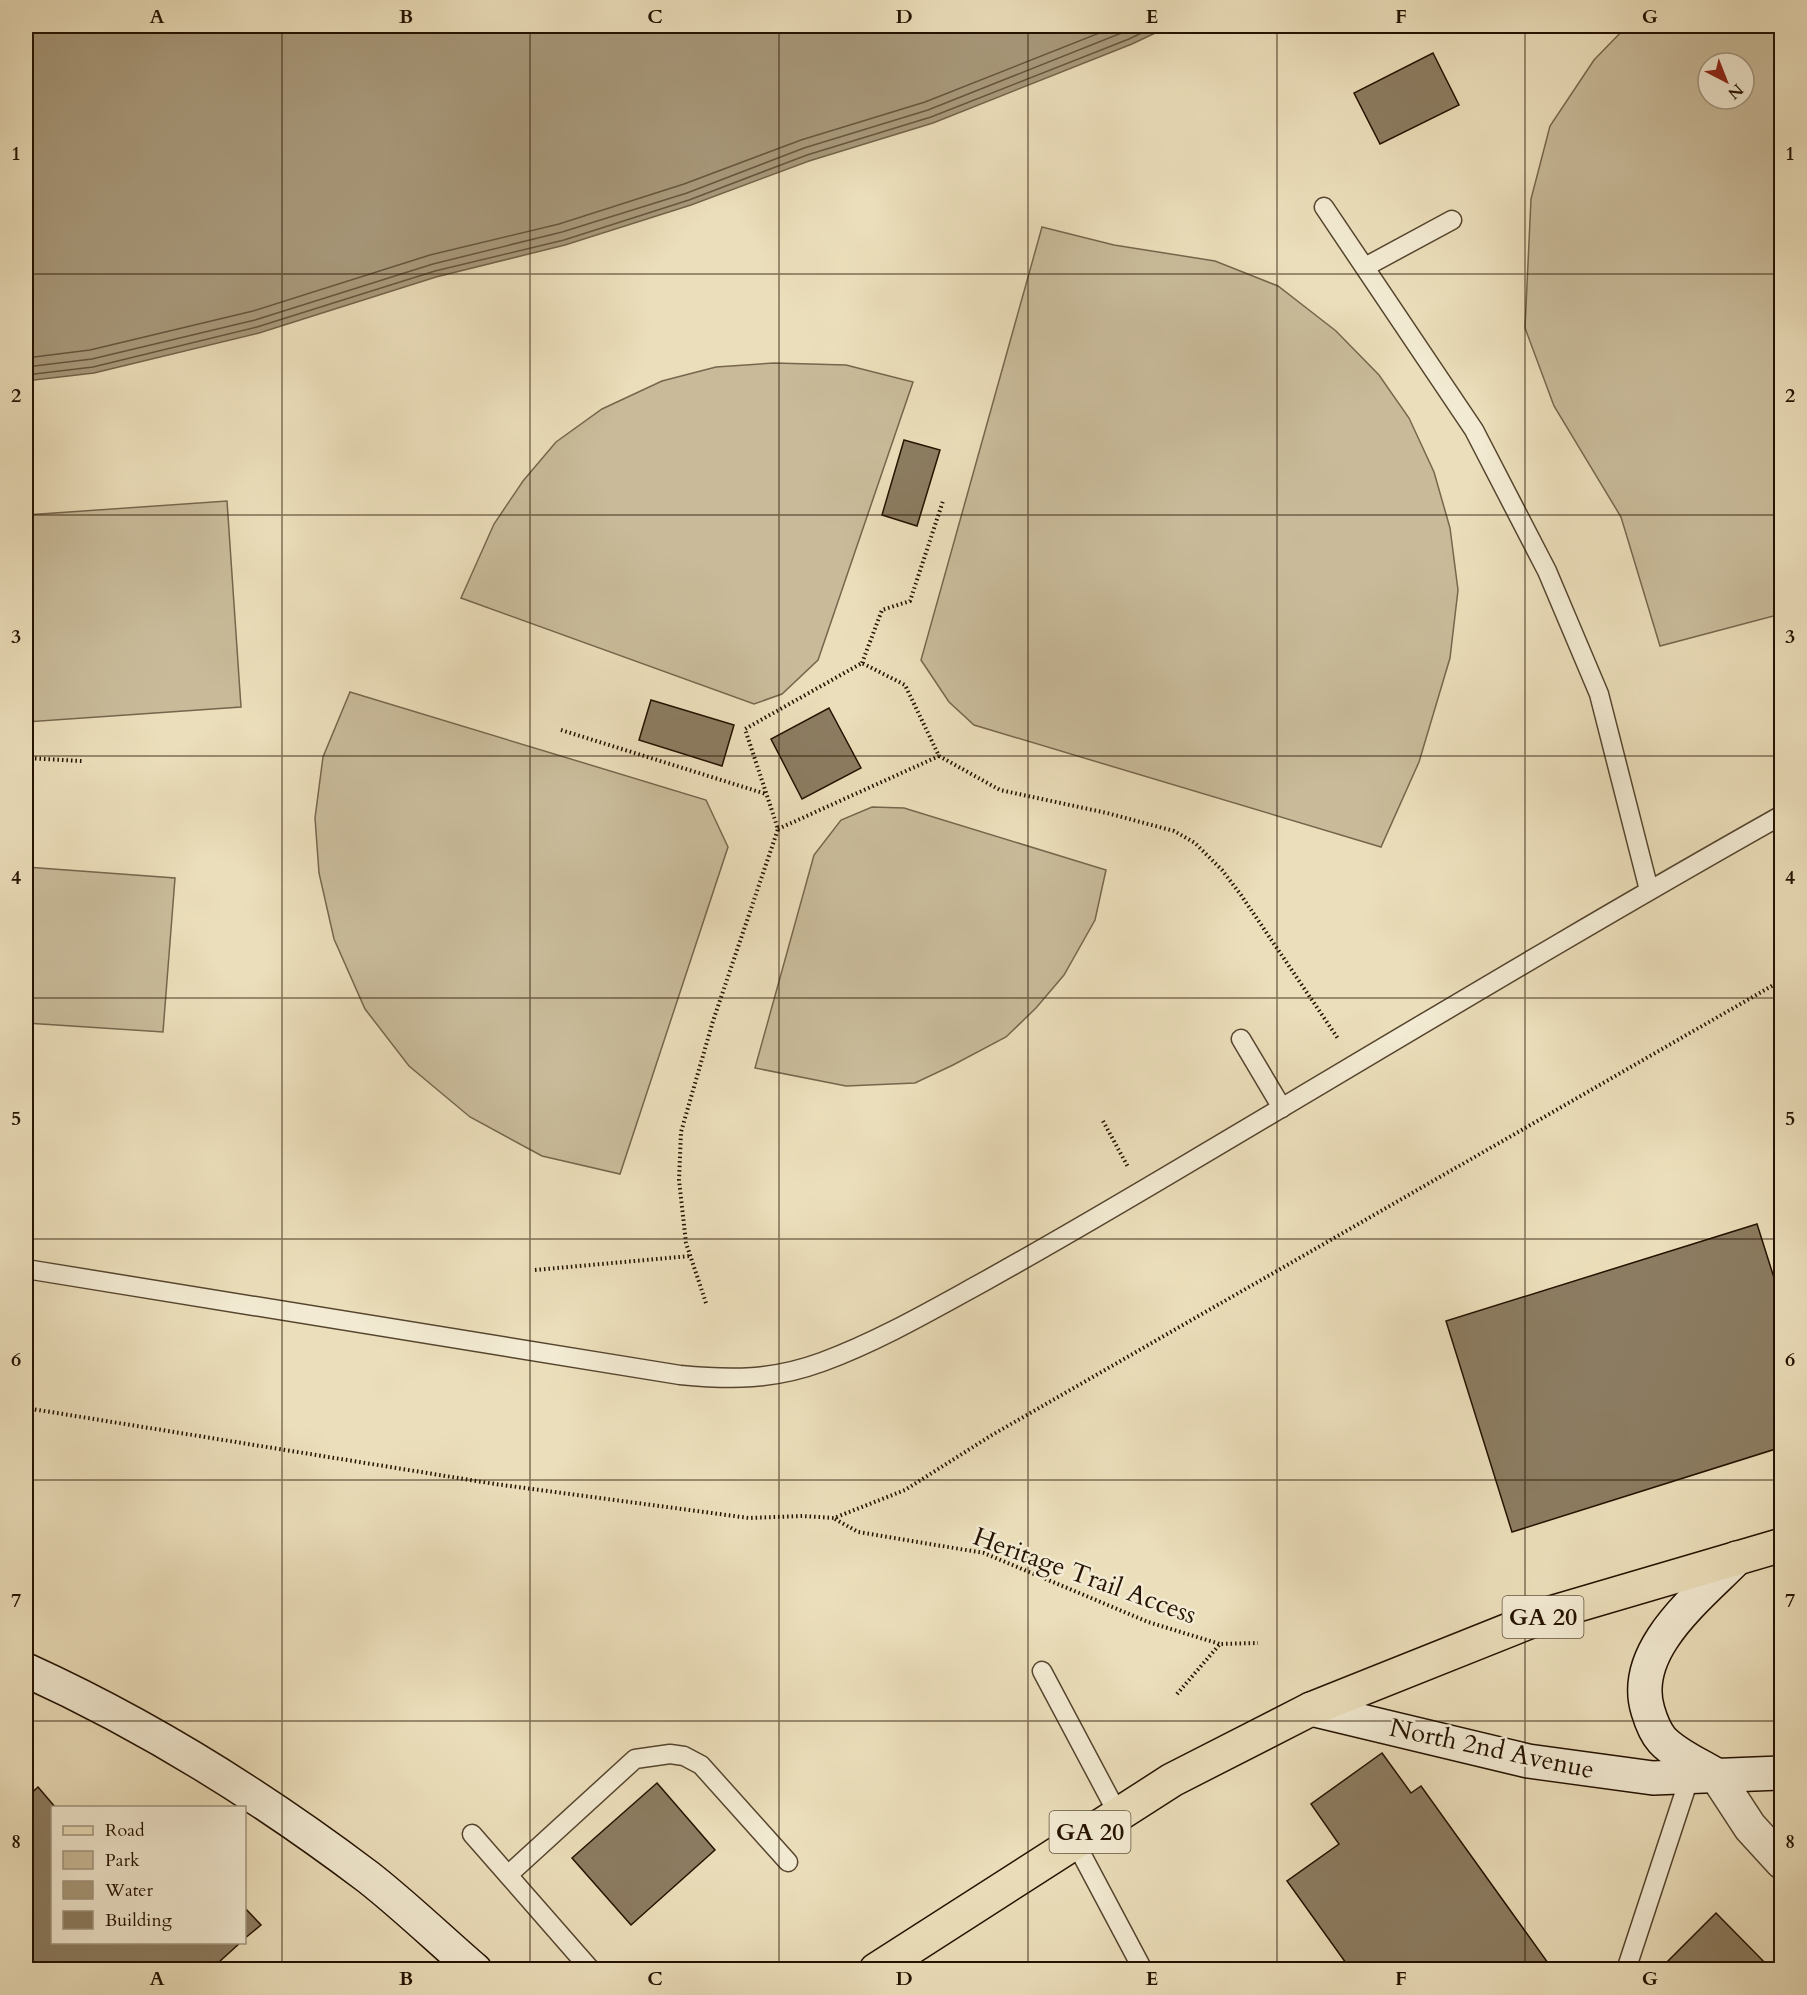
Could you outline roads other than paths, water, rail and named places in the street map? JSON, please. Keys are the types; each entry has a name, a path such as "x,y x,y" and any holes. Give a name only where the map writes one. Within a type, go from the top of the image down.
{"main road":[{"name":"GA 20","path":"876,1970 1172,1780 1311,1709 1554,1612 1782,1545"}],"street":[{"path":"1737,1558 1668,1629 1652,1655 1646,1673 1644,1698 1652,1724 1662,1740 1703,1776 1782,1862"},
{"path":"26,1670 74,1692 171,1745 276,1811 369,1879 475,1970"},
{"name":"North 2nd Avenue","path":"1311,1709 1528,1761 1653,1778 1782,1773"}],"lane":[{"path":"1324,207 1474,430 1547,571 1599,694 1649,890"},
{"path":"1365,267 1452,220"},
{"path":"26,1269 634,1368 724,1379 765,1378 822,1362 910,1323 1141,1192 1649,890 1782,815"},
{"path":"1241,1040 1282,1108"},
{"path":"1042,1671 1118,1814"},
{"path":"508,1875 635,1760 670,1754 684,1756 701,1765 788,1862"},
{"path":"1626,1970 1703,1776"},
{"path":"472,1834 591,1970"},
{"path":"1075,1842 1143,1970"}],"water":[{"path":"26,26 1170,26 1132,44 933,123 809,161 691,205 565,245 436,277 259,333 94,373 26,381"}]}
